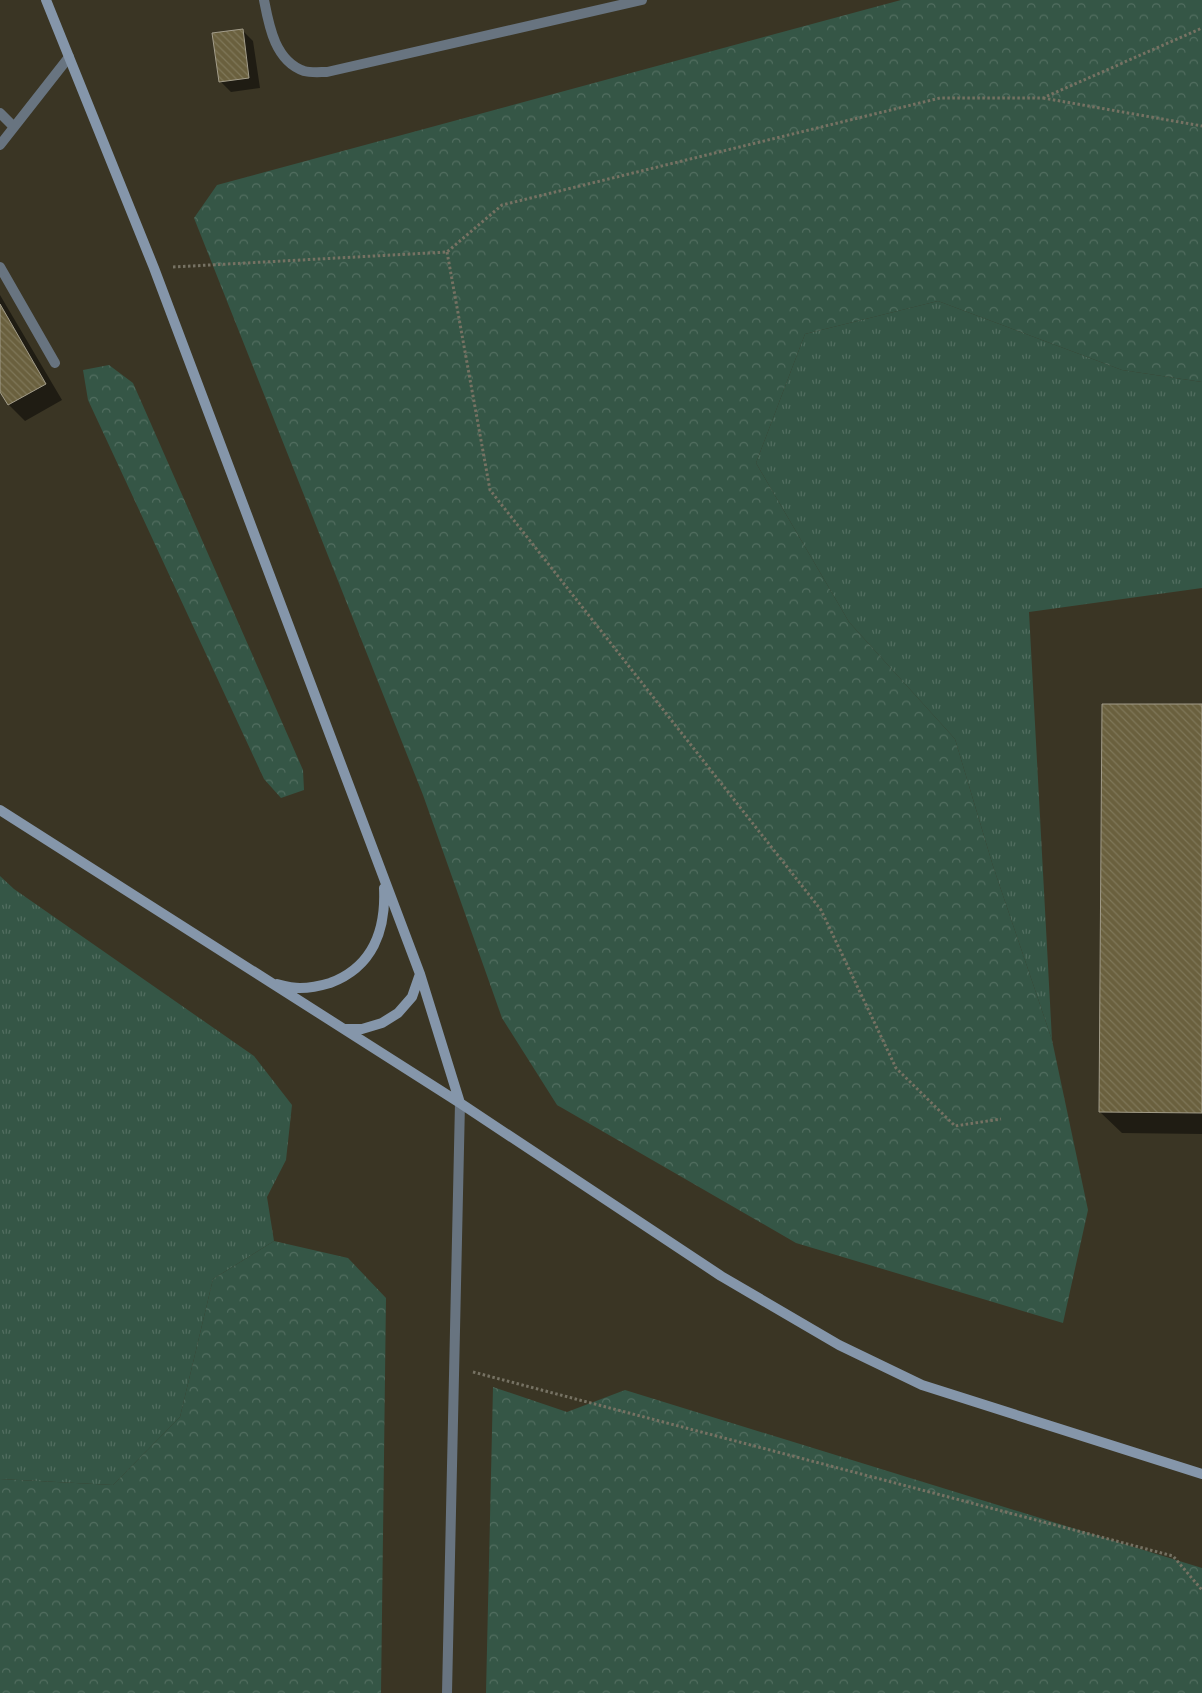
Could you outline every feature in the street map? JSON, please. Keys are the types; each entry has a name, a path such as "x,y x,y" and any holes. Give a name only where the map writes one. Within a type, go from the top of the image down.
{"street":[{"path":"46,0 154,268 420,974 460,1103 447,1693"},
{"path":"264,0 270,31 279,50 290,64 305,71 327,72 613,3 642,0"},
{"path":"0,145 69,57"},
{"path":"0,113 14,127"},
{"path":"0,267 55,362"},
{"path":"0,810 460,1103 721,1276 864,1357 922,1386 1202,1474"},
{"path":"272,984 300,988 320,986 341,979 359,967 374,947 382,924 385,904 383,877"},
{"path":"343,1029 362,1030 382,1023 398,1013 412,997 420,974"}],"path":[{"path":"1043,98 1202,28"},
{"path":"154,268 447,252 502,205 940,98 1043,98 1202,126"},
{"path":"447,252 490,490 821,910 896,1068 955,1126 1001,1119"},
{"path":"453,1367 1172,1556 1202,1590"}],"green space":[{"path":"901,0 1202,0 1202,382 1122,370 938,301 805,334 756,463 849,622 955,739 993,866 1052,1040 1088,1210 1063,1323 796,1243 557,1105 502,1018 423,795 194,218 217,185"},
{"path":"938,301 1122,370 1202,382 1202,588 1029,612 1052,1040 993,866 955,739 849,622 756,463 805,334"},
{"path":"109,365 133,383 303,770 304,790 281,798 264,779 88,400 83,370"},
{"path":"0,876 14,889 254,1056 292,1105 286,1160 267,1197 274,1241 213,1279 180,1417 113,1485 0,1479"},
{"path":"274,1241 348,1258 386,1298 381,1693 0,1693 0,1479 113,1485 180,1417 213,1279"},
{"path":"493,1387 567,1412 625,1390 1202,1568 1202,1693 486,1693"}],"building":[{"path":"243,29 249,78 219,82 212,33"},
{"path":"0,304 46,384 8,405 0,392"},
{"path":"1102,704 1202,704 1202,1113 1099,1112"}]}
